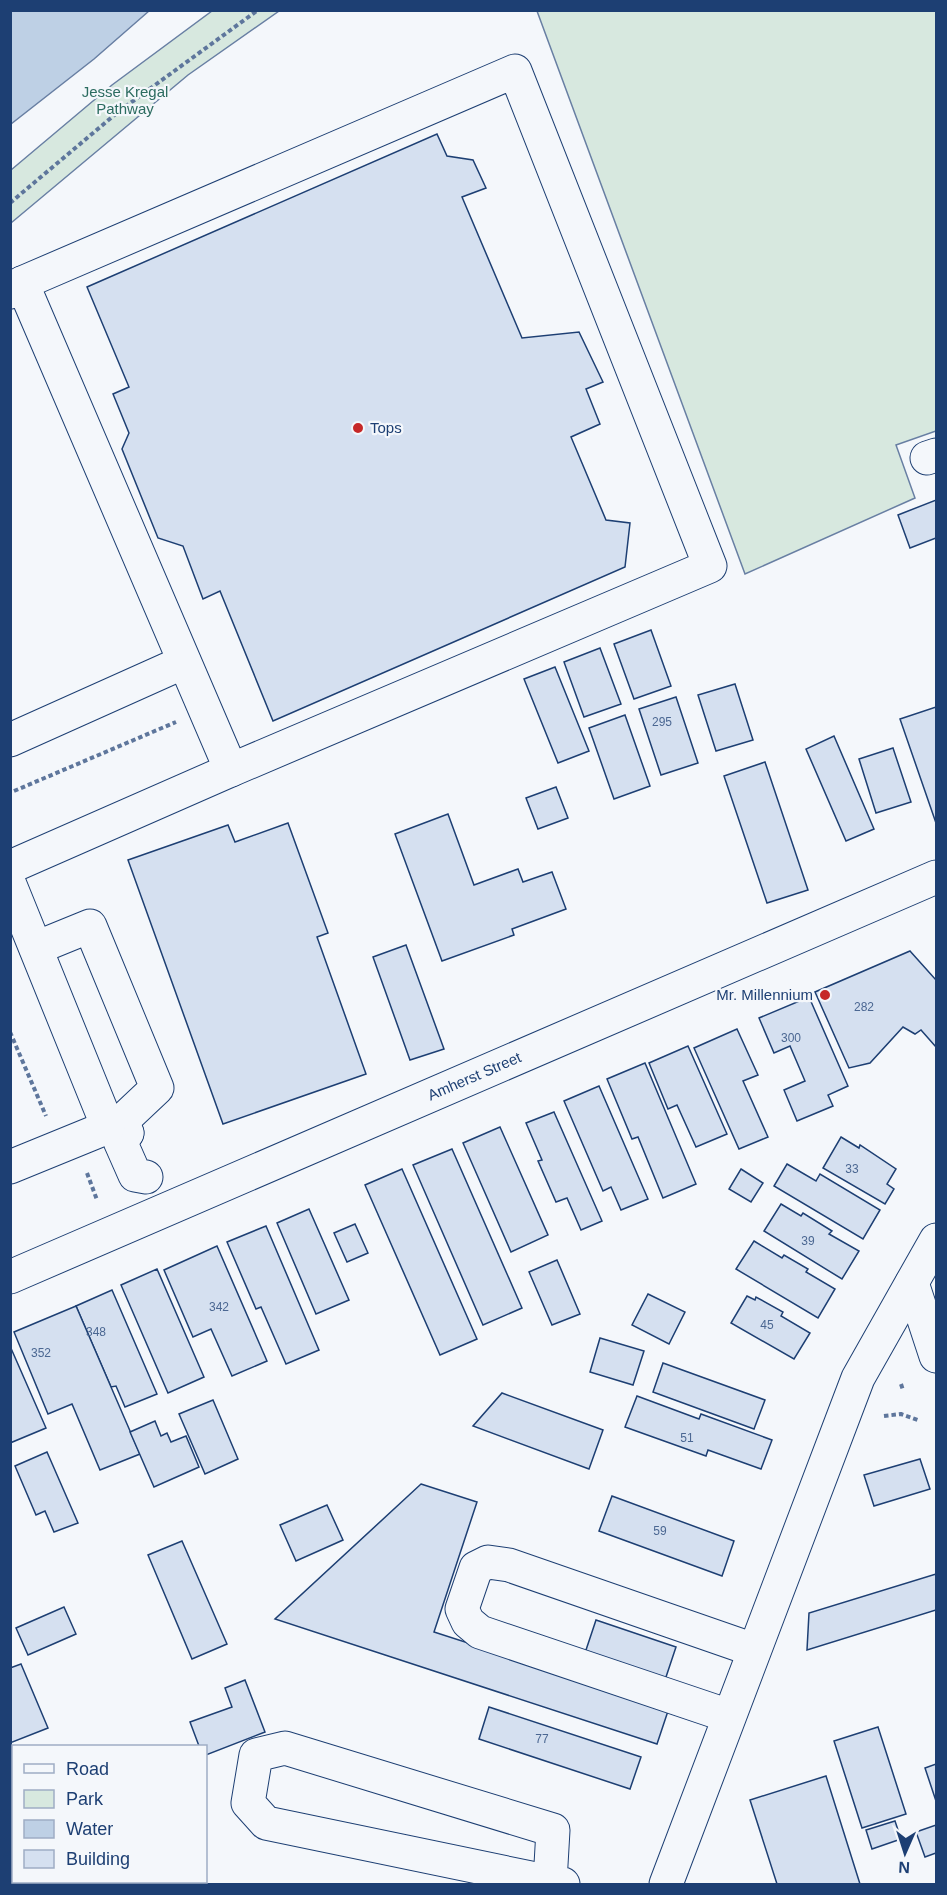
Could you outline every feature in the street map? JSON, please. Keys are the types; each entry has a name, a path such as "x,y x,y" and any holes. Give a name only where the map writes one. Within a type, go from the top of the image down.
{"street":[{"path":"10,867 231,770 710,566 515,71 16,287 231,770"},
{"path":"10,740 184,662"},
{"name":"Amherst Street","path":"10,1276 936,877"},
{"path":"10,885 24,936 119,1127 137,1136 142,1147 151,1169 146,1177 159,1213"},
{"path":"10,1167 119,1127 157,1089 90,926 24,936"},
{"path":"666,1884 858,1378 936,1240"},
{"path":"912,1283 936,1356"},
{"path":"729,1716 480,1632 468,1622 462,1609 476,1568 488,1562 509,1565 754,1650"},
{"path":"285,1748 553,1830 556,1883 266,1823 248,1803 256,1755 285,1748"}],"path":[{"path":"10,203 117,112 258,10"},
{"path":"14,791 178,721"},
{"path":"10,1032 48,1120"},
{"path":"86,1171 97,1200"},
{"path":"901,1384 903,1390"},
{"path":"884,1416 901,1414 918,1420"}],"green space":[{"name":"Jesse Kregal Pathway","path":"212,11 279,11 188,75 11,223 11,170 112,85"},
{"path":"537,11 936,11 936,431 896,445 915,498 745,574"}],"water":[{"path":"11,10 149,11 94,59 11,124"}],"building":[{"name":"Tops","path":"437,134 447,156 473,160 486,188 462,197 522,338 579,332 603,382 586,389 600,424 571,437 606,520 630,523 625,567 273,721 220,591 203,599 183,546 158,538 122,449 129,433 113,394 129,387 87,287"},
{"path":"936,500 936,538 910,548 898,515"},
{"path":"651,630 671,686 634,699 614,644"},
{"path":"600,648 621,704 584,717 564,662"},
{"path":"555,667 589,751 558,763 524,679"},
{"path":"735,684 753,740 716,751 698,695"},
{"path":"676,697 698,763 661,775 639,709"},
{"path":"936,707 936,823 900,719"},
{"path":"625,715 650,786 614,799 589,728"},
{"path":"834,736 874,829 846,841 806,749"},
{"path":"893,748 911,802 876,813 859,759"},
{"path":"765,762 808,890 767,903 724,776"},
{"path":"556,787 568,818 538,829 526,798"},
{"path":"448,814 474,885 518,869 523,882 552,872 566,909 512,929 514,935 442,961 395,834"},
{"path":"288,823 328,933 317,937 366,1074 223,1124 128,860 228,825 235,842"},
{"path":"406,945 444,1049 410,1060 373,957"},
{"path":"910,951 936,980 936,1047 921,1030 915,1034 903,1027 870,1063 849,1068 815,992"},
{"path":"809,997 848,1086 828,1095 833,1106 797,1121 784,1090 805,1081 790,1046 774,1053 759,1018"},
{"path":"737,1029 758,1075 743,1081 768,1137 739,1149 694,1048"},
{"path":"688,1046 727,1134 696,1147 677,1105 668,1109 649,1063"},
{"path":"645,1063 696,1184 663,1198 638,1137 632,1139 607,1079"},
{"path":"599,1086 648,1199 621,1210 611,1187 603,1191 564,1101"},
{"path":"554,1112 602,1221 581,1230 567,1198 556,1202 538,1161 542,1160 526,1123"},
{"path":"500,1127 548,1235 511,1252 463,1143"},
{"path":"841,1137 859,1148 860,1145 896,1169 887,1184 894,1189 885,1204 823,1168"},
{"path":"452,1149 522,1308 483,1325 413,1165"},
{"path":"787,1164 816,1181 820,1174 880,1210 863,1239 774,1186"},
{"path":"402,1169 477,1339 440,1355 365,1185"},
{"path":"741,1169 763,1183 751,1202 729,1189"},
{"path":"781,1204 801,1216 803,1213 832,1231 829,1234 859,1251 842,1279 764,1231"},
{"path":"309,1209 349,1300 316,1314 277,1223"},
{"path":"355,1224 368,1253 347,1262 334,1233"},
{"path":"266,1226 319,1350 286,1364 261,1307 256,1309 227,1242"},
{"path":"754,1241 782,1258 784,1255 808,1269 806,1272 835,1289 818,1318 736,1269"},
{"path":"217,1246 267,1361 232,1376 211,1329 193,1337 164,1270"},
{"path":"557,1260 580,1314 552,1325 529,1272"},
{"path":"157,1269 204,1377 168,1393 121,1285"},
{"path":"112,1290 157,1394 125,1407 116,1386 111,1387 76,1306"},
{"path":"648,1294 685,1312 669,1344 632,1325"},
{"path":"747,1296 755,1300 756,1297 783,1312 781,1316 810,1333 794,1359 731,1323"},
{"path":"76,1306 140,1454 100,1470 72,1404 48,1414 14,1332"},
{"path":"600,1338 644,1351 633,1385 590,1372"},
{"path":"10,1346 46,1428 10,1443"},
{"path":"663,1363 765,1400 754,1429 653,1392"},
{"path":"502,1393 603,1430 589,1469 473,1426"},
{"path":"637,1396 699,1419 701,1414 772,1440 761,1469 708,1450 706,1456 625,1427"},
{"path":"213,1400 238,1459 205,1474 179,1414"},
{"path":"155,1421 161,1436 167,1433 171,1442 186,1436 199,1467 154,1487 130,1432"},
{"path":"47,1452 78,1523 54,1532 45,1511 36,1515 15,1466"},
{"path":"920,1459 930,1489 874,1506 864,1475"},
{"path":"421,1484 477,1502 434,1632 669,1708 657,1744 275,1619"},
{"path":"612,1496 734,1541 722,1576 599,1531"},
{"path":"327,1505 343,1540 296,1561 280,1525"},
{"path":"182,1541 227,1644 192,1659 148,1555"},
{"path":"936,1574 936,1610 807,1650 809,1613"},
{"path":"64,1607 76,1634 28,1655 16,1628"},
{"path":"596,1620 676,1647 665,1680 585,1653"},
{"path":"21,1664 48,1728 10,1743 10,1668"},
{"path":"245,1680 265,1732 207,1755 207,1745 199,1745 190,1722 232,1707 225,1688"},
{"path":"489,1707 641,1757 630,1789 479,1739"},
{"path":"878,1727 906,1814 862,1828 834,1741"},
{"path":"936,1764 936,1801 925,1768"},
{"path":"826,1776 860,1884 777,1884 750,1800"},
{"path":"895,1821 901,1839 872,1849 866,1830"},
{"path":"936,1825 936,1853 925,1857 916,1832"},
{"path":"108,1883 109,1884 10,1884"}],"place":[{"name":"Tops","path":"358,428"},
{"name":"Mr. Millennium","path":"825,995"}]}
